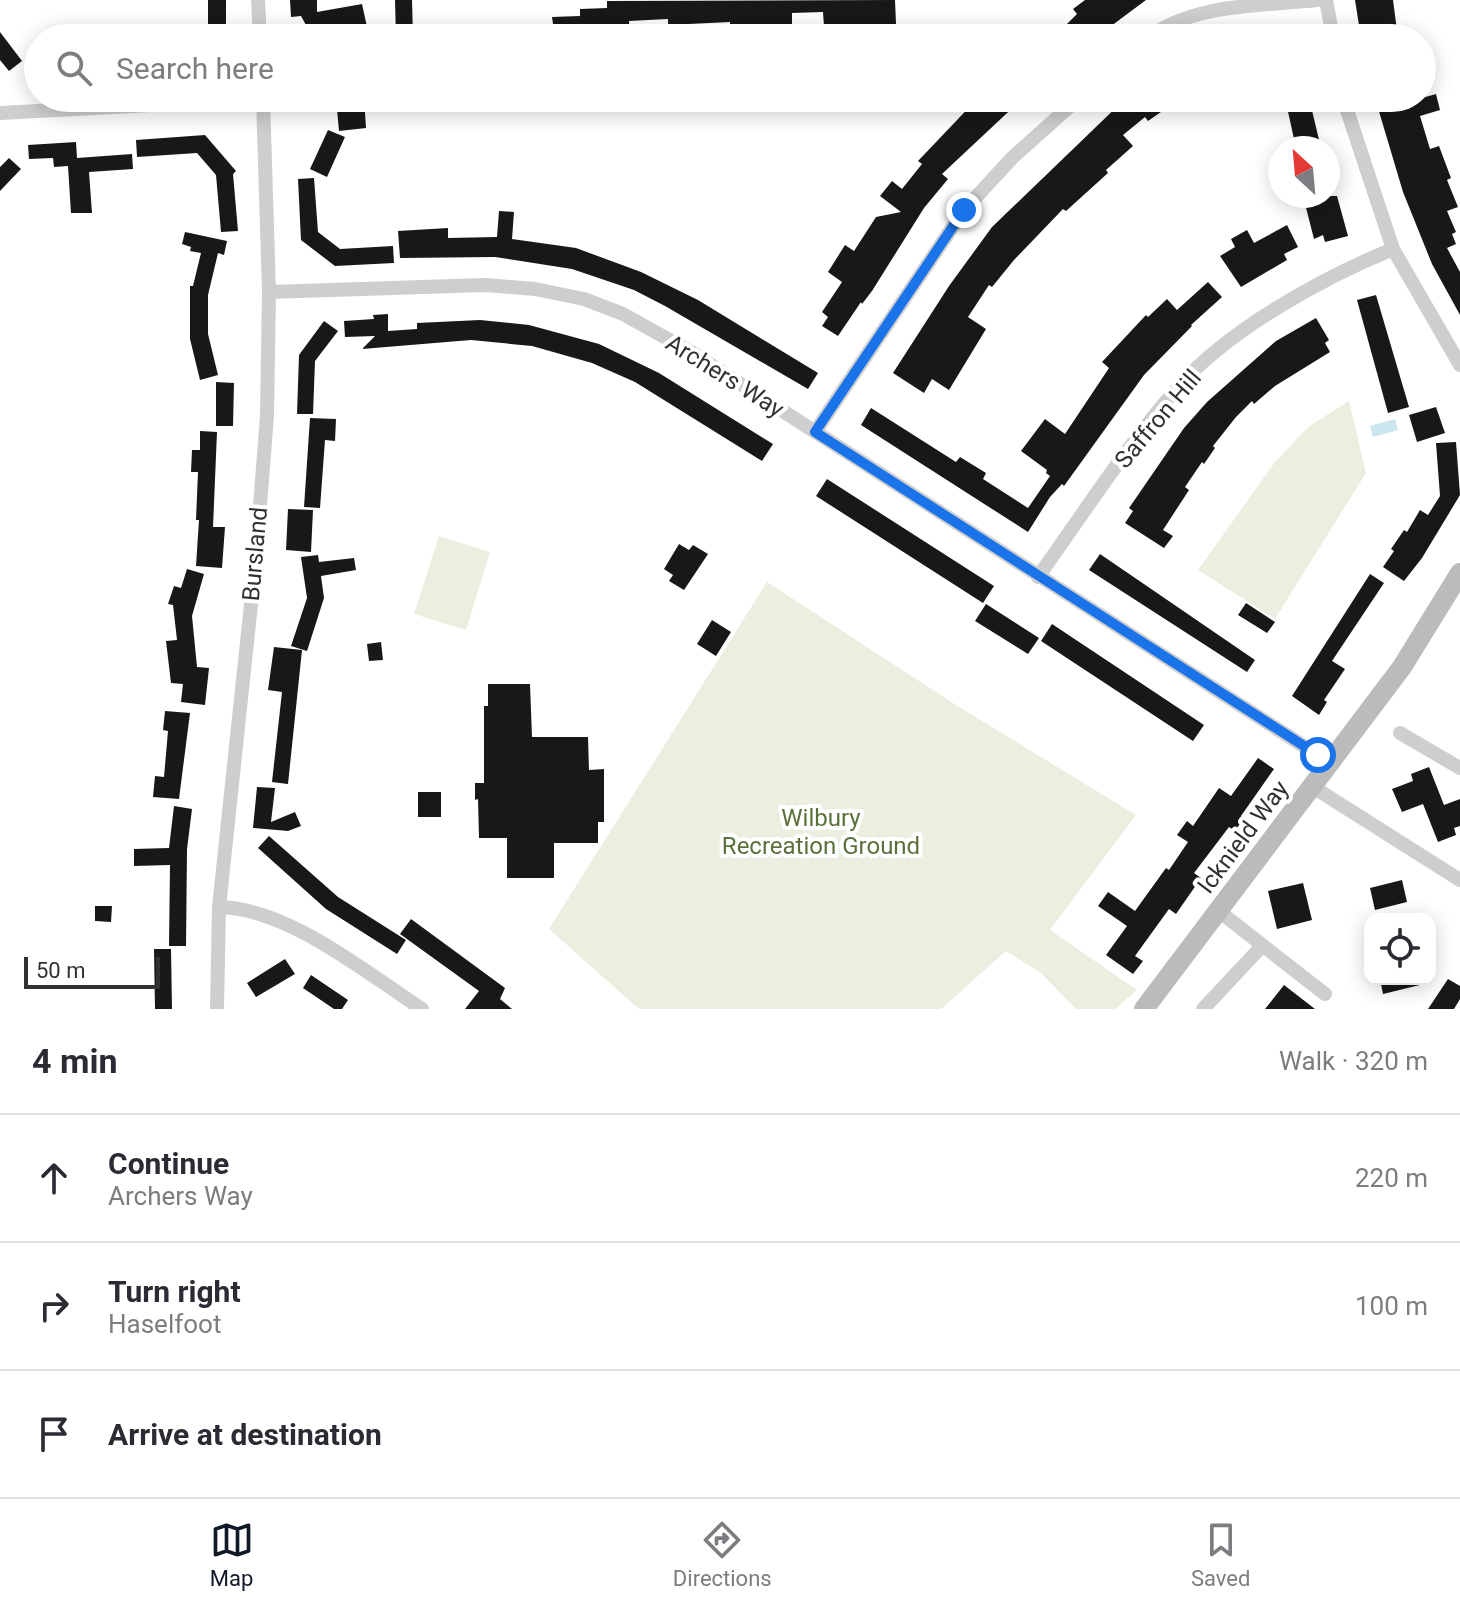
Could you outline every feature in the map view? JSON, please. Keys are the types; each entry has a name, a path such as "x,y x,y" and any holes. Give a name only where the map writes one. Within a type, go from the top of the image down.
{"street":[{"path":"258,0 259,24"},
{"path":"1172,24 1220,10 1317,0"},
{"path":"1326,0 1330,24"},
{"path":"0,113 24,112"},
{"name":"Bursland","path":"217,1009 219,907 256,557 267,416 269,292 263,112"},
{"path":"815,432 964,210 1013,157 1063,112"},
{"path":"1348,112 1393,249 1460,365"},
{"name":"Saffron Hill","path":"1038,577 1180,385 1219,350 1276,308 1393,249"},
{"name":"Archers Way","path":"269,292 485,285 535,289 584,299 623,314 691,352 1330,763"},
{"name":"Icknield Way","path":"1144,1009 1402,667 1460,573"},
{"path":"1400,733 1460,768"},
{"path":"1313,787 1460,880"},
{"path":"219,907 244,908 296,930 422,1009"},
{"path":"1220,912 1325,994"},
{"path":"1203,1009 1262,946"}],"green space":[{"path":"1349,401 1366,473 1275,619 1198,570 1275,462 1308,427"},
{"path":"439,536 490,552 466,630 414,614"},
{"name":"Wilbury Recreation Ground","path":"767,582 956,705 1136,815 1050,930 1137,990 1115,1009 1076,1009 1041,973 1006,951 941,1009 639,1009 549,929"}],"water":[{"path":"1395,419 1398,430 1373,437 1370,426"}],"building":[{"path":"208,0 226,0 226,24 208,24"},
{"path":"290,0 317,0 317,12 362,4 366,24 305,24 301,16 291,17"},
{"path":"395,0 412,0 413,24 396,24"},
{"path":"895,0 896,24 824,24 823,12 792,13 792,24 668,24 668,19 629,21 629,24 553,24 552,17 580,16 580,9 607,8 607,1"},
{"path":"1085,0 1146,0 1114,24 1067,24 1077,14 1073,9"},
{"path":"1355,0 1393,0 1396,24 1359,24"},
{"path":"0,32 22,61 9,71 0,60"},
{"path":"337,112 365,112 366,128 339,131"},
{"path":"965,112 1008,112 942,174 948,179 924,208 872,291 838,336 822,326 828,317 822,312 842,282 828,272 845,245 854,251 876,217 901,212 880,196 892,181 902,189 922,164 918,161"},
{"path":"1111,112 1161,112 1148,121 1145,117 1123,135 1133,146 1066,211 1063,209 992,287 989,285 968,317 986,329 949,390 932,379 924,393 893,373 949,286 992,227"},
{"path":"1288,112 1312,112 1318,136 1293,136"},
{"path":"1379,112 1433,112 1420,116 1430,149 1439,146 1451,178 1447,180 1458,207 1447,211 1456,232 1452,234 1456,244 1447,248 1460,272 1460,315 1432,264 1403,192"},
{"path":"328,130 345,137 327,177 310,169"},
{"path":"205,135 236,171 233,174 238,231 221,232 216,175 197,153 137,157 136,140"},
{"path":"76,142 77,158 132,154 133,169 89,172 92,213 71,213 68,166 54,167 53,158 29,159 28,145"},
{"path":"9,158 21,169 0,191 0,167"},
{"path":"314,178 318,232 340,249 393,246 394,263 335,266 301,240 298,179"},
{"path":"1340,207 1348,236 1325,242 1323,235 1314,239 1306,208"},
{"path":"499,211 514,212 512,239 576,248 641,272 698,300 818,373 808,389 634,290 572,269 495,257 400,258 398,231 448,228 448,238 497,237"},
{"path":"1287,225 1298,247 1284,254 1287,260 1241,287 1220,256 1235,247 1231,239 1247,230 1254,243"},
{"path":"185,232 227,241 224,255 218,253 208,295 208,334 218,375 200,380 190,339 190,286 193,286 201,253 190,251 191,247 182,244"},
{"path":"1208,282 1222,297 1144,375 1064,486 1062,484 1050,497 1028,532 861,425 871,408 956,462 960,457 986,473 983,479 1028,508 1050,476 1047,470 1021,451 1045,419 1065,434 1109,368 1102,362 1146,315 1148,317 1167,299 1177,310"},
{"path":"1376,295 1409,407 1388,413 1357,300"},
{"path":"388,314 388,331 417,329 417,323 480,320 529,325 599,344 659,373 773,444 762,461 635,382 592,363 532,346 471,340 362,349 375,336 345,337 344,321 374,319 373,315"},
{"path":"1316,318 1329,340 1325,343 1330,352 1275,386 1254,404 1252,401 1236,417 1185,487 1189,490 1163,530 1173,536 1164,548 1125,523 1133,511 1129,508 1184,428 1207,402 1276,341"},
{"path":"324,321 338,331 315,361 313,414 297,414 299,355"},
{"path":"216,382 234,383 233,426 216,426"},
{"path":"1436,407 1445,433 1417,442 1409,415"},
{"path":"310,418 336,419 335,441 325,440 320,508 304,507"},
{"path":"200,431 217,432 213,527 225,527 222,568 196,566 198,472 191,472 192,450 200,450"},
{"path":"1456,442 1460,495 1422,558 1404,581 1383,567 1394,551 1391,549 1404,530 1407,532 1420,510 1428,515 1440,496 1436,443"},
{"path":"827,479 994,586 983,603 816,496"},
{"path":"288,509 313,510 311,552 286,550"},
{"path":"679,544 689,550 693,545 708,554 684,590 669,581 673,575 664,569"},
{"path":"1100,554 1255,660 1247,672 1089,570"},
{"path":"318,555 319,562 354,558 356,570 321,576 324,598 307,651 291,646 307,598 301,557"},
{"path":"187,569 204,574 192,616 197,667 209,668 205,705 181,702 183,684 171,683 166,641 177,640 173,605 168,604 174,586 181,588"},
{"path":"1370,574 1384,583 1332,661 1345,669 1324,700 1327,702 1319,715 1292,696"},
{"path":"1246,603 1275,622 1267,633 1238,615"},
{"path":"986,604 1039,638 1028,654 975,621"},
{"path":"712,620 731,632 716,656 697,644"},
{"path":"1052,624 1204,725 1193,741 1041,641"},
{"path":"381,642 383,660 369,661 367,644"},
{"path":"274,647 302,650 288,784 272,782 282,692 268,690"},
{"path":"488,684 530,684 532,737 588,737 589,770 604,769 604,822 598,822 598,843 554,843 554,878 507,878 507,838 479,838 475,783 484,783 484,706 488,706"},
{"path":"165,711 190,713 179,799 153,797 155,776 164,777 168,731 163,730"},
{"path":"1258,758 1274,769 1241,816 1244,818 1235,831 1229,827 1194,873 1201,878 1176,914 1169,909 1135,956 1143,961 1133,974 1106,955 1127,926 1098,906 1108,892 1135,911 1188,842 1177,835 1187,821 1193,826 1219,788 1231,796"},
{"path":"1429,767 1444,805 1460,799 1460,826 1454,828 1456,835 1438,842 1423,804 1402,812 1392,789 1413,781 1411,774"},
{"path":"257,787 275,788 271,822 295,812 301,826 288,831 253,828"},
{"path":"418,792 441,792 441,817 418,817"},
{"path":"174,806 192,809 187,849 186,946 169,946 170,865 134,866 134,849 169,848"},
{"path":"269,836 338,897 406,940 397,954 326,909 258,848"},
{"path":"1402,880 1407,902 1375,910 1370,888"},
{"path":"1303,883 1312,920 1277,929 1268,891"},
{"path":"95,906 112,906 111,922 95,921"},
{"path":"411,919 505,988 500,999 512,1009 465,1009 479,991 400,934"},
{"path":"154,949 171,949 172,1009 155,1009"},
{"path":"285,959 295,974 256,997 247,983"},
{"path":"311,975 348,1000 342,1009 334,1009 303,988"},
{"path":"1448,979 1460,986 1460,999 1454,1009 1428,1009"},
{"path":"1284,985 1315,1009 1265,1009"},
{"path":"1381,985 1420,985 1383,994"}],"route":[{"path":"964,210 815,432 1318,755"}]}
